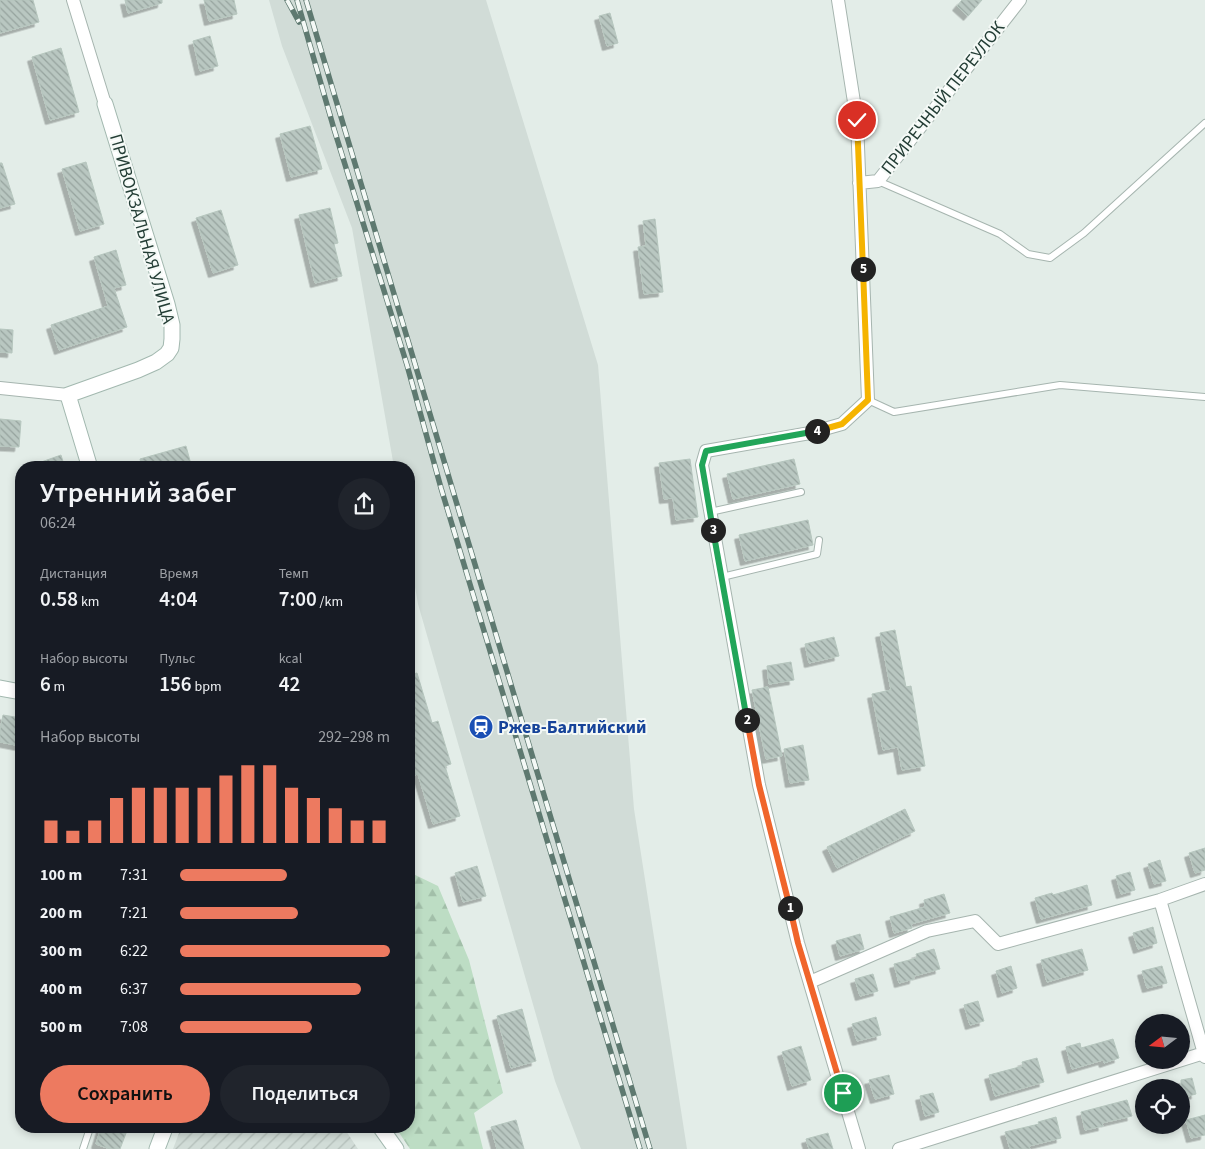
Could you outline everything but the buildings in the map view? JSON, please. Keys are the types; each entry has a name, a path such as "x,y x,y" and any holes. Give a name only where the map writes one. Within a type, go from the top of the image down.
{"street":[{"name":"ПРИВОКЗАЛЬНАЯ УЛИЦА","path":"68,395 156,362 167,354 171,348 172,339 172,325 167,304 73,0"},
{"path":"838,0 857,120 868,400 842,424 810,433 706,451 702,465 759,785 798,943 859,1149"},
{"name":"ПРИРЕЧНЫЙ ПЕРЕУЛОК","path":"859,183 878,181 1020,0"},
{"path":"0,388 68,395 88,461"},
{"path":"0,688 15,691"},
{"path":"810,982 927,932 975,922 998,944 1160,900 1205,884"},
{"path":"899,1149 1204,1055 1160,900"},
{"path":"157,1149 163,1133"},
{"path":"385,1133 396,1149"}],"lane":[{"path":"878,181 1000,234 1028,254 1050,258 1084,232 1205,123"},
{"path":"868,400 894,412 1060,385 1205,397"},
{"path":"710,512 801,492"},
{"path":"722,577 816,554 819,540"},
{"path":"83,1149 88,1133"}],"shaded area":[{"path":"269,0 486,0 598,365 634,809 687,1149 581,1149 555,1081 418,604 415,587 415,461 393,461 352,228 282,46"},
{"path":"179,1133 347,1133 358,1149 173,1149"}],"green space":[{"path":"415,875 438,886 469,960 503,1093 474,1113 483,1149 410,1149 399,1133 415,1133"}],"railway":[{"path":"287,0 299,22"},
{"path":"297,0 334,129 407,365 441,488 640,1149"},
{"path":"306,0 650,1149"}],"place":[{"name":"Ржев-Балтийский","path":"481,727"}],"route":[{"path":"843,1093 798,943 759,785 702,465 706,451 810,433 842,424 868,400 857,120"}]}
